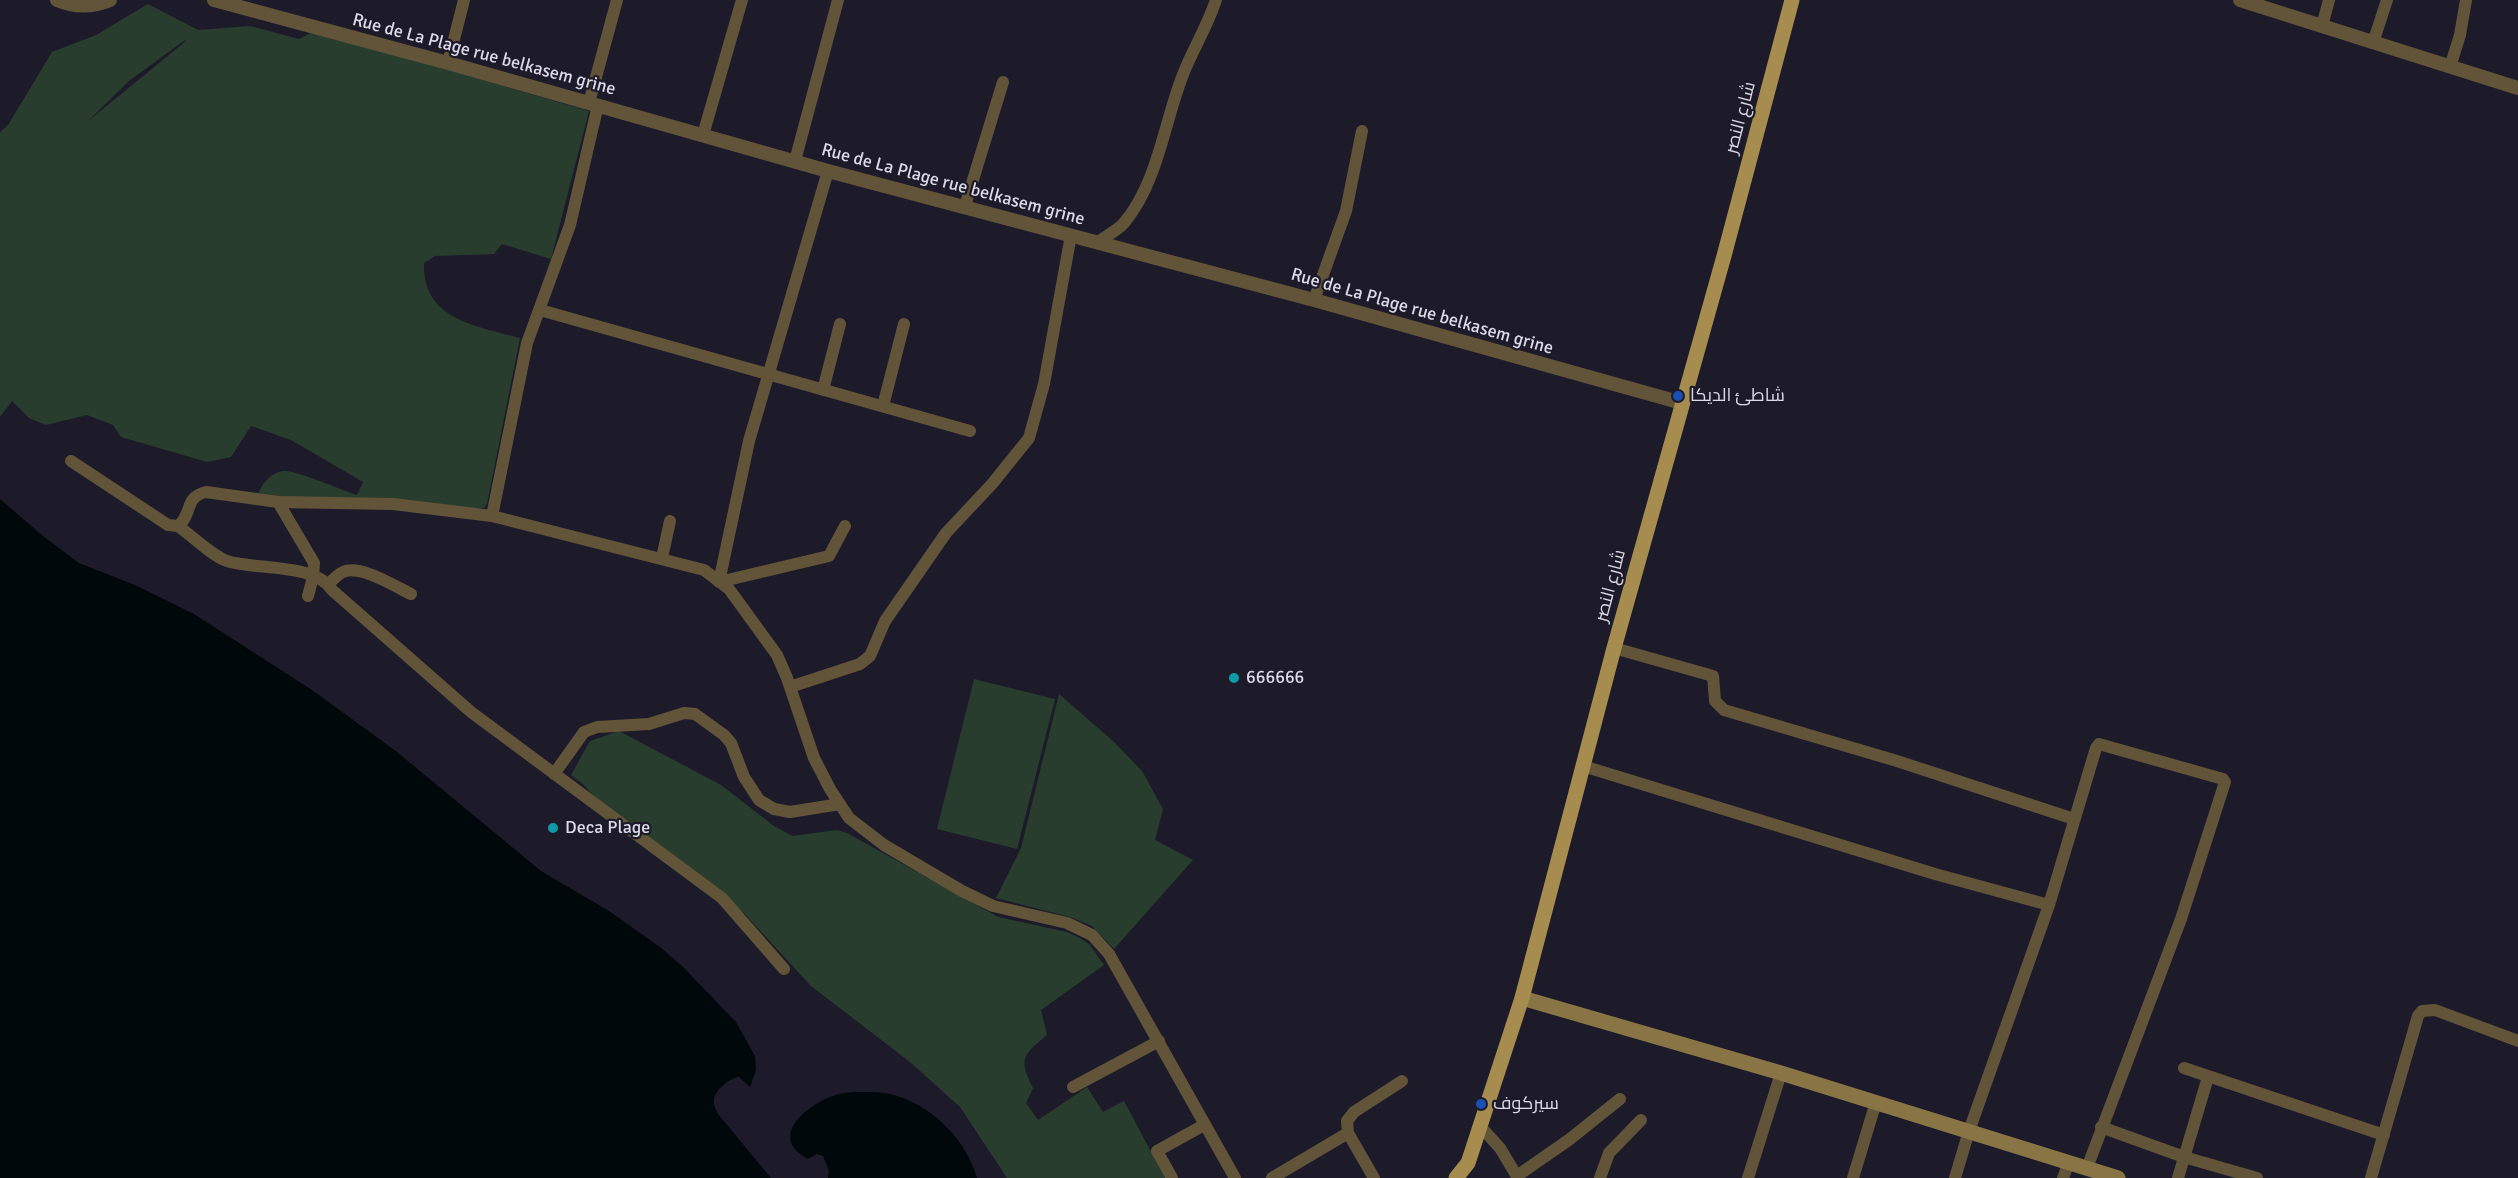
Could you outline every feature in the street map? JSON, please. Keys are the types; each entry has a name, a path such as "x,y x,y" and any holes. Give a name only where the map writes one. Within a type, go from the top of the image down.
{"main road":[{"name":"شارع النصر","path":"1456,1178 1468,1163 1522,998 1614,648 1724,256 1792,0"},
{"path":"1522,998 1781,1073 2118,1178"}],"street":[{"path":"57,0 69,5 99,5 110,0"},
{"name":"Rue de La Plage rue belkasem grine","path":"214,0 448,63 828,171 1314,300 1682,403"},
{"path":"448,63 464,0"},
{"path":"492,516 527,343 570,225 617,0"},
{"path":"703,135 742,0"},
{"path":"795,161 838,0"},
{"path":"1098,242 1124,224 1142,193 1160,148 1184,72 1208,25 1216,0"},
{"path":"2240,0 2518,88"},
{"path":"2322,26 2329,0"},
{"path":"2373,43 2387,0"},
{"path":"2450,67 2460,35 2466,0"},
{"path":"965,206 1003,82"},
{"path":"1314,300 1346,211 1362,131"},
{"path":"719,582 749,441 828,171"},
{"path":"790,687 860,664 870,656 885,621 946,533 992,484 1029,438 1044,384 1071,235"},
{"path":"540,310 970,431"},
{"path":"823,390 840,324"},
{"path":"883,406 904,324"},
{"path":"71,461 168,525 178,526 224,560 242,565 294,571 328,584 332,590 471,712 722,898 784,969"},
{"path":"178,526 184,521 192,499 206,492 278,502 393,504 492,516 704,570 729,589 777,655 814,758 849,818 884,845 962,891 993,906 1067,923 1092,935 1109,954 1234,1178"},
{"path":"278,502 314,563 308,596"},
{"path":"662,558 670,521"},
{"path":"719,582 829,556 845,526"},
{"path":"328,584 344,571 354,571 373,575 411,594"},
{"path":"1614,648 1713,676 1715,701 1724,710 1897,761 2074,819"},
{"path":"554,774 584,732 597,727 649,724 684,713 695,714 724,735 731,743 744,777 759,800 774,809 790,812 840,804"},
{"path":"1955,1178 1969,1131 2049,905 2099,744 2223,778 2225,782 2181,920 2087,1167"},
{"path":"1583,766 1935,874 2049,905"},
{"path":"2371,1178 2418,1016 2422,1011 2435,1010 2518,1041"},
{"path":"1073,1087 1159,1041"},
{"path":"2184,1068 2384,1135"},
{"path":"1748,1178 1781,1073"},
{"path":"2178,1178 2208,1077"},
{"path":"1374,1178 1348,1133 1347,1121 1354,1112 1402,1081"},
{"path":"1480,1126 1500,1148 1518,1177 1620,1099"},
{"path":"1853,1178 1876,1102"},
{"path":"1600,1178 1609,1153 1641,1120"},
{"path":"1172,1178 1157,1151 1204,1125"},
{"path":"2101,1127 2184,1157 2257,1178"},
{"path":"1272,1178 1348,1133"},
{"path":"2063,1178 2069,1162"}],"green space":[{"path":"148,4 198,30 250,26 299,39 314,31 589,111 551,259 502,244 494,254 435,256 424,263 426,282 432,297 442,309 470,324 520,338 487,504 484,508 468,510 278,498 259,493 269,478 282,471 302,475 357,495 363,482 291,440 251,426 231,457 207,462 121,437 113,425 87,415 46,425 29,418 12,401 0,417 0,132 8,125 52,52 96,35","holes":["186,41 87,122 129,81"]},
{"path":"974,679 1055,699 1017,849 937,829"},
{"path":"1059,694 1114,742 1142,771 1163,809 1155,840 1193,860 1114,949 1092,926 1070,917 996,898 1021,848"},
{"path":"619,731 721,785 774,826 792,836 837,830 847,833 998,917 1067,932 1090,945 1104,965 1041,1010 1047,1035 1025,1058 1025,1070 1033,1088 1026,1103 1038,1120 1087,1087 1103,1112 1124,1101 1165,1178 1007,1178 960,1107 910,1062 811,986 743,912 597,800 583,784 571,775 590,741"}],"shaded area":[{"path":"0,499 79,563 135,585 194,614 315,692 397,752 541,871 609,911 660,947 683,967 736,1022 755,1056 756,1070 750,1087 739,1077 731,1080 717,1092 714,1103 718,1114 771,1178 0,1178"},
{"path":"853,1092 889,1094 922,1107 946,1126 956,1138 972,1164 977,1178 828,1178 829,1171 823,1156 817,1154 808,1159 797,1151 791,1142 791,1133 794,1124 810,1108 833,1096"}],"place":[{"name":"شاطئ الديكا","path":"1678,396"},
{"name":"666666","path":"1234,678"},
{"name":"Deca Plage","path":"553,828"},
{"name":"سيركوف","path":"1481,1104"}]}
